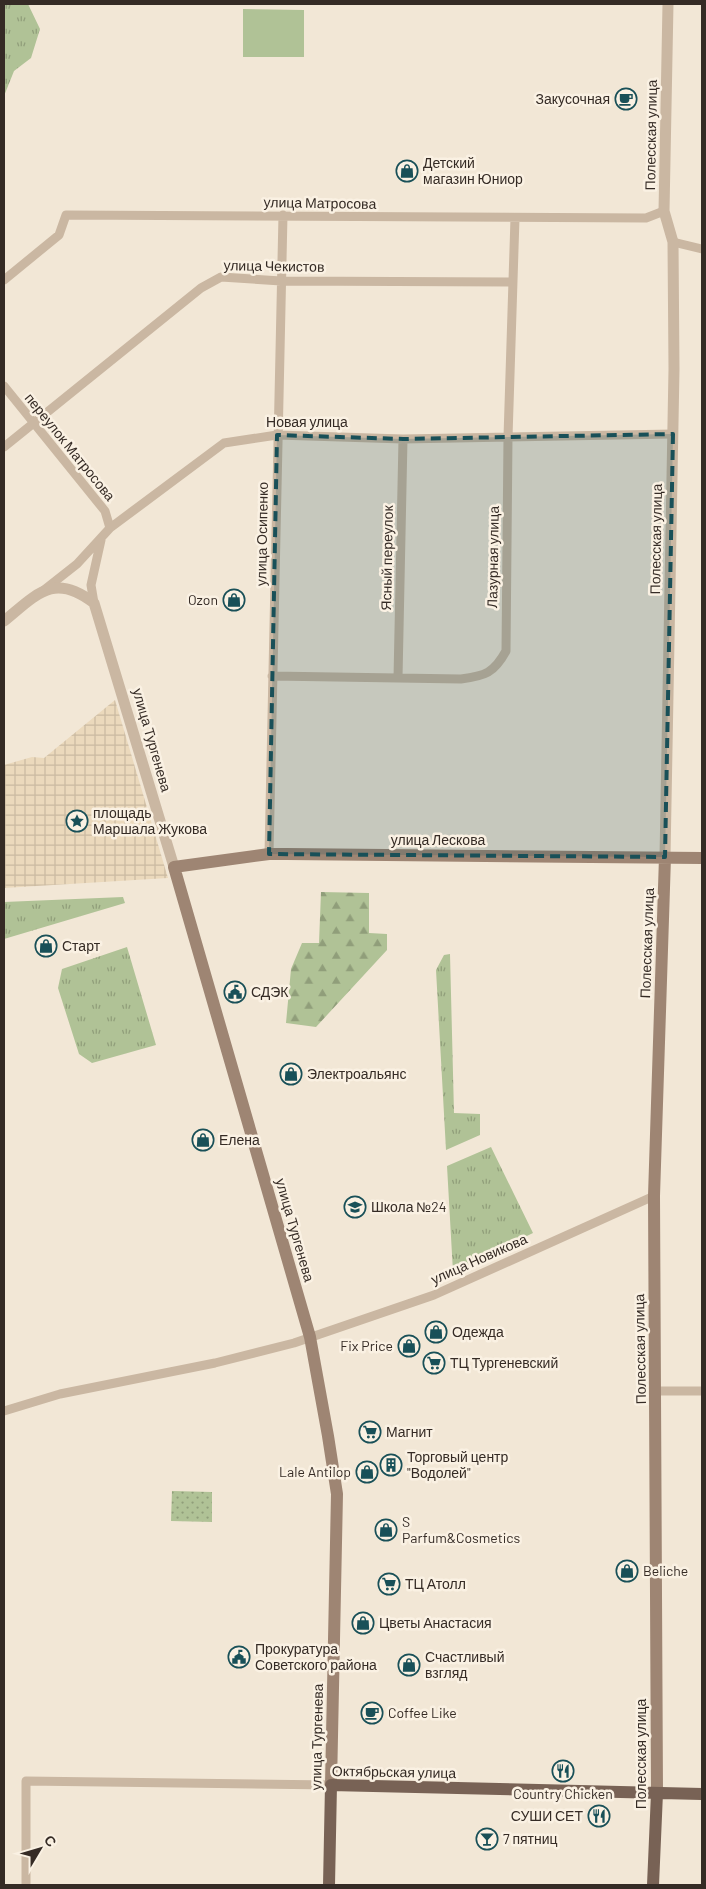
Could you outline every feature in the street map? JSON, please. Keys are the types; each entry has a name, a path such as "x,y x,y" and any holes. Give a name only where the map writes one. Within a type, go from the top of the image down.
{"main road":[{"name":"улица Лескова","path":"174,867 269,854 702,858"},
{"name":"Полесская улица","path":"653,1885 657,1793 654,1196 665,857"},
{"name":"улица Тургенева","path":"174,867 310,1337 337,1494 329,1885"},
{"name":"Октябрьская улица","path":"331,1785 702,1794"}],"street":[{"name":"Полесская улица","path":"665,857 673,434 673,242 664,211 668,4"},
{"name":"улица Матросова","path":"4,280 59,235 66,215 646,218 664,211"},
{"name":"улица Осипенко","path":"269,854 283,216"},
{"name":"Лазурная улица","path":"272,676 475,677 489,672 498,666 506,651 508,437 515,218"},
{"path":"673,242 702,250"},
{"name":"улица Чекистов","path":"4,447 201,288 221,278 512,282"},
{"name":"переулок Матросова","path":"4,386 105,511 110,528"},
{"name":"Новая улица","path":"4,621 77,564 102,539 110,528 224,443 277,435 403,439 673,434"},
{"name":"Ясный переулок","path":"398,678 403,439"},
{"path":"94,603 91,585 102,539"},
{"path":"44,590 71,588 80,592 94,603"},
{"name":"улица Тургенева","path":"94,603 174,867"},
{"name":"улица Новикова","path":"4,1411 60,1394 215,1363 310,1337 434,1295 654,1196"},
{"path":"656,1391 702,1391"},
{"name":"Октябрьская улица","path":"26,1885 26,1781 331,1785"}],"highlighted area":[{"path":"673,434 665,857 269,854 277,435 403,439"}],"green space":[{"path":"4,4 28,4 40,29 31,58 14,71 4,96"},
{"path":"243,9 304,10 304,57 243,57"},
{"path":"321,892 369,893 369,933 387,934 387,950 316,1027 286,1023 291,969 302,943 319,943"},
{"path":"123,897 125,903 4,939 4,902"},
{"path":"127,947 156,1045 92,1063 79,1054 58,988 62,969"},
{"path":"450,954 454,1113 480,1114 480,1135 446,1150 436,970 444,955"},
{"path":"491,1147 533,1233 453,1272 447,1166"},
{"path":"172,1491 212,1492 212,1522 171,1521"}],"shaded area":[{"name":"площадь Маршала Жукова","path":"115,700 168,878 4,888 4,765 32,757 44,758"}],"place":[{"name":"Закусочная","path":"626,99"},
{"name":"Детский магазин Юниор","path":"407,171"},
{"name":"Ozon","path":"234,600"},
{"name":"площадь Маршала Жукова","path":"77,821"},
{"name":"Старт","path":"46,946"},
{"name":"СДЭК","path":"235,992"},
{"name":"Электроальянс","path":"291,1074"},
{"name":"Елена","path":"203,1140"},
{"name":"Школа №24","path":"355,1207"},
{"name":"Одежда","path":"436,1332"},
{"name":"Fix Price","path":"409,1346"},
{"name":"ТЦ Тургеневский","path":"434,1363"},
{"name":"Магнит","path":"370,1432"},
{"name":"Торговый центр \"Водолей\"","path":"391,1465"},
{"name":"Lale Antilop","path":"367,1472"},
{"name":"S Parfum&Cosmetics","path":"386,1530"},
{"name":"Beliche","path":"627,1571"},
{"name":"ТЦ Атолл","path":"389,1584"},
{"name":"Цветы Анастасия","path":"363,1623"},
{"name":"Прокуратура Советского района","path":"239,1657"},
{"name":"Счастливый взгляд","path":"409,1665"},
{"name":"Coffee Like","path":"372,1713"},
{"name":"Country Chicken","path":"563,1771"},
{"name":"СУШИ СЕТ","path":"599,1816"},
{"name":"7 пятниц","path":"487,1839"}]}
